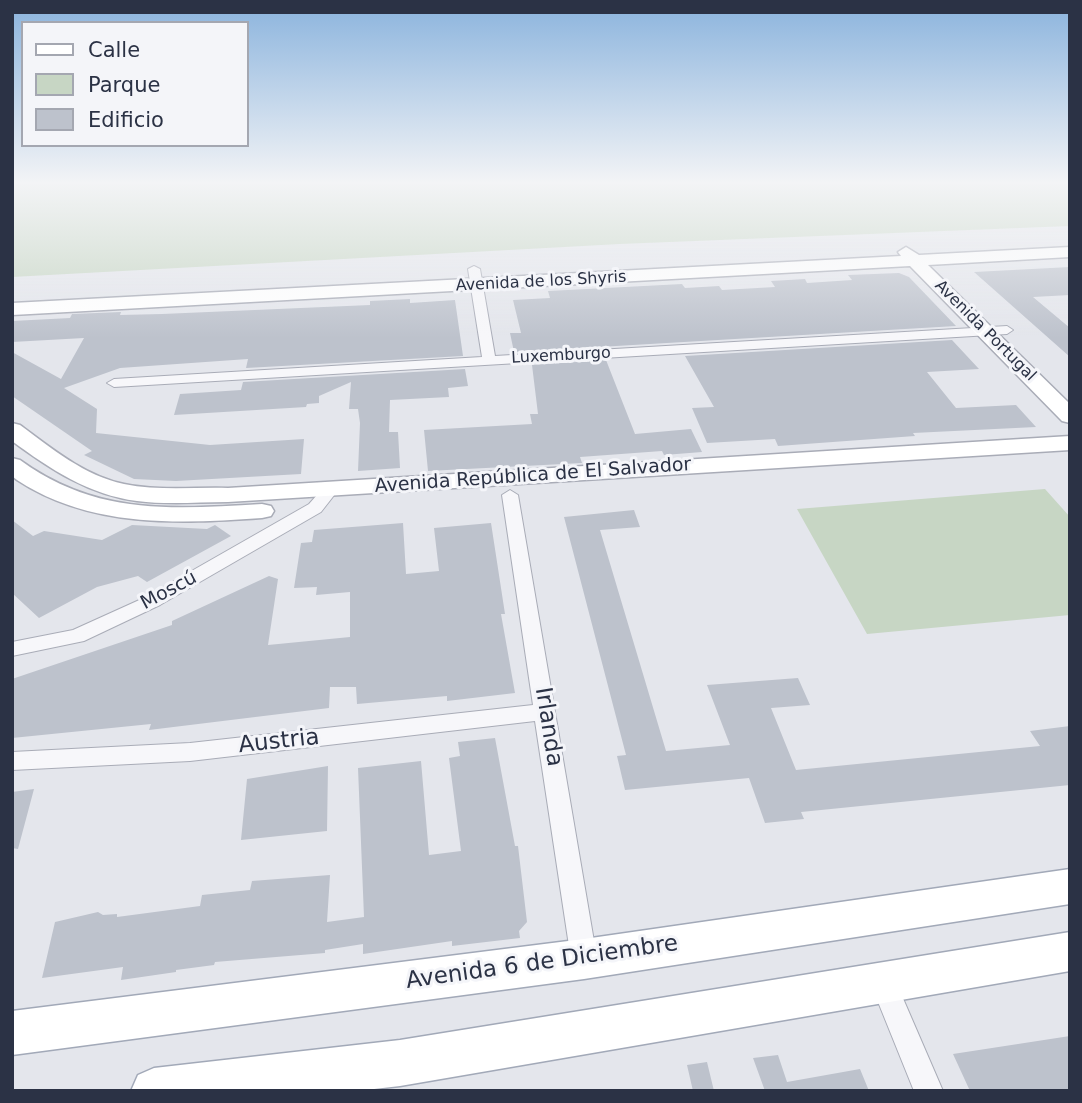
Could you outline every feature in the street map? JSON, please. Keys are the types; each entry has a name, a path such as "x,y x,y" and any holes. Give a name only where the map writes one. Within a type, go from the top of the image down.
{"main road":[{"name":"Avenida de los Shyris","path":"12,291 475,277 917,253 1070,238"},
{"name":"Avenida de los Shyris","path":"12,309 899,246"},
{"name":"Avenida Portugal","path":"899,246 917,253 985,331 1070,416"},
{"name":"Avenida de los Shyris","path":"917,253 934,259 1070,252"},
{"name":"Avenida Portugal","path":"934,259 1070,391"},
{"name":"Avenida República de El Salvador","path":"12,430 89,481 126,492 323,498 510,495 1070,458"},
{"name":"Avenida República de El Salvador","path":"12,465 71,500 114,511 223,514 323,498 1070,443"},
{"name":"Avenida 6 de Diciembre","path":"12,1033 584,959 1070,886"},
{"path":"154,1091 400,1063 1070,951"}],"street":[{"path":"475,277 489,360"},
{"name":"Luxemburgo","path":"114,383 1007,330"},
{"name":"Irlanda","path":"510,495 584,959"},
{"name":"Moscú","path":"12,649 77,636 153,601 323,498"},
{"name":"Austria","path":"12,761 190,752 545,712"},
{"path":"883,982 929,1091"}],"green space":[{"path":"12,234 858,234 620,244 12,277"},
{"path":"1045,489 1070,517 1070,615 867,634 797,509"}],"building":[{"path":"1070,267 1070,295 1033,297 1070,328 1070,357 974,272"},
{"path":"899,273 909,277 956,326 514,352 510,333 521,333 513,300 550,298 548,291 682,284 685,288 719,286 722,290 775,287 771,281 805,279 807,283 852,280 848,275"},
{"path":"410,299 410,303 455,300 463,356 246,368 248,359 120,368 64,388 97,409 96,433 210,445 304,439 301,474 176,481 134,479 84,455 92,451 12,396 12,352 61,379 84,338 12,342 12,321 70,318 72,314 162,314 370,305 370,301"},
{"path":"952,340 979,369 927,372 956,408 1016,405 1036,427 913,433 915,436 778,446 775,439 707,443 692,408 714,407 685,356"},
{"path":"606,360 635,434 691,429 702,452 664,455 662,451 580,457 582,463 428,471 424,430 532,424 530,414 538,414 532,365"},
{"path":"465,369 468,386 448,388 449,397 390,400 389,432 398,432 400,468 358,471 360,423 358,409 349,409 351,382 319,396 319,403 307,404 306,407 174,415 180,394 241,390 243,382"},
{"path":"634,510 640,527 600,530 666,751 730,745 707,685 798,678 810,705 771,708 796,770 1040,746 1030,731 1070,726 1070,785 801,812 804,819 765,823 749,778 625,790 617,756 626,755 564,517"},
{"path":"12,520 33,536 44,531 102,540 132,525 207,529 215,525 231,536 147,582 138,576 97,587 39,618 12,593"},
{"path":"403,523 406,574 439,571 434,528 491,523 505,614 501,614 515,693 447,701 447,696 357,704 356,687 330,687 329,708 149,730 151,724 12,738 12,679 172,625 172,621 269,576 278,579 268,645 350,637 350,592 316,595 317,587 294,588 301,543 312,542 314,530"},
{"path":"495,738 515,846 518,846 527,922 519,931 520,938 452,946 452,941 363,954 363,944 325,950 325,953 215,962 214,965 121,980 123,967 42,978 55,922 98,912 103,915 117,914 117,917 200,906 202,895 250,890 252,881 330,875 327,922 364,917 358,768 421,761 429,855 461,851 449,758 460,756 458,742"},
{"path":"328,766 327,831 241,840 247,779"},
{"path":"34,789 18,849 12,848 12,792"},
{"path":"1070,1036 1070,1091 970,1091 953,1054"},
{"path":"778,1055 787,1082 860,1069 869,1091 765,1091 753,1058"},
{"path":"707,1062 714,1091 693,1091 687,1065"}]}
